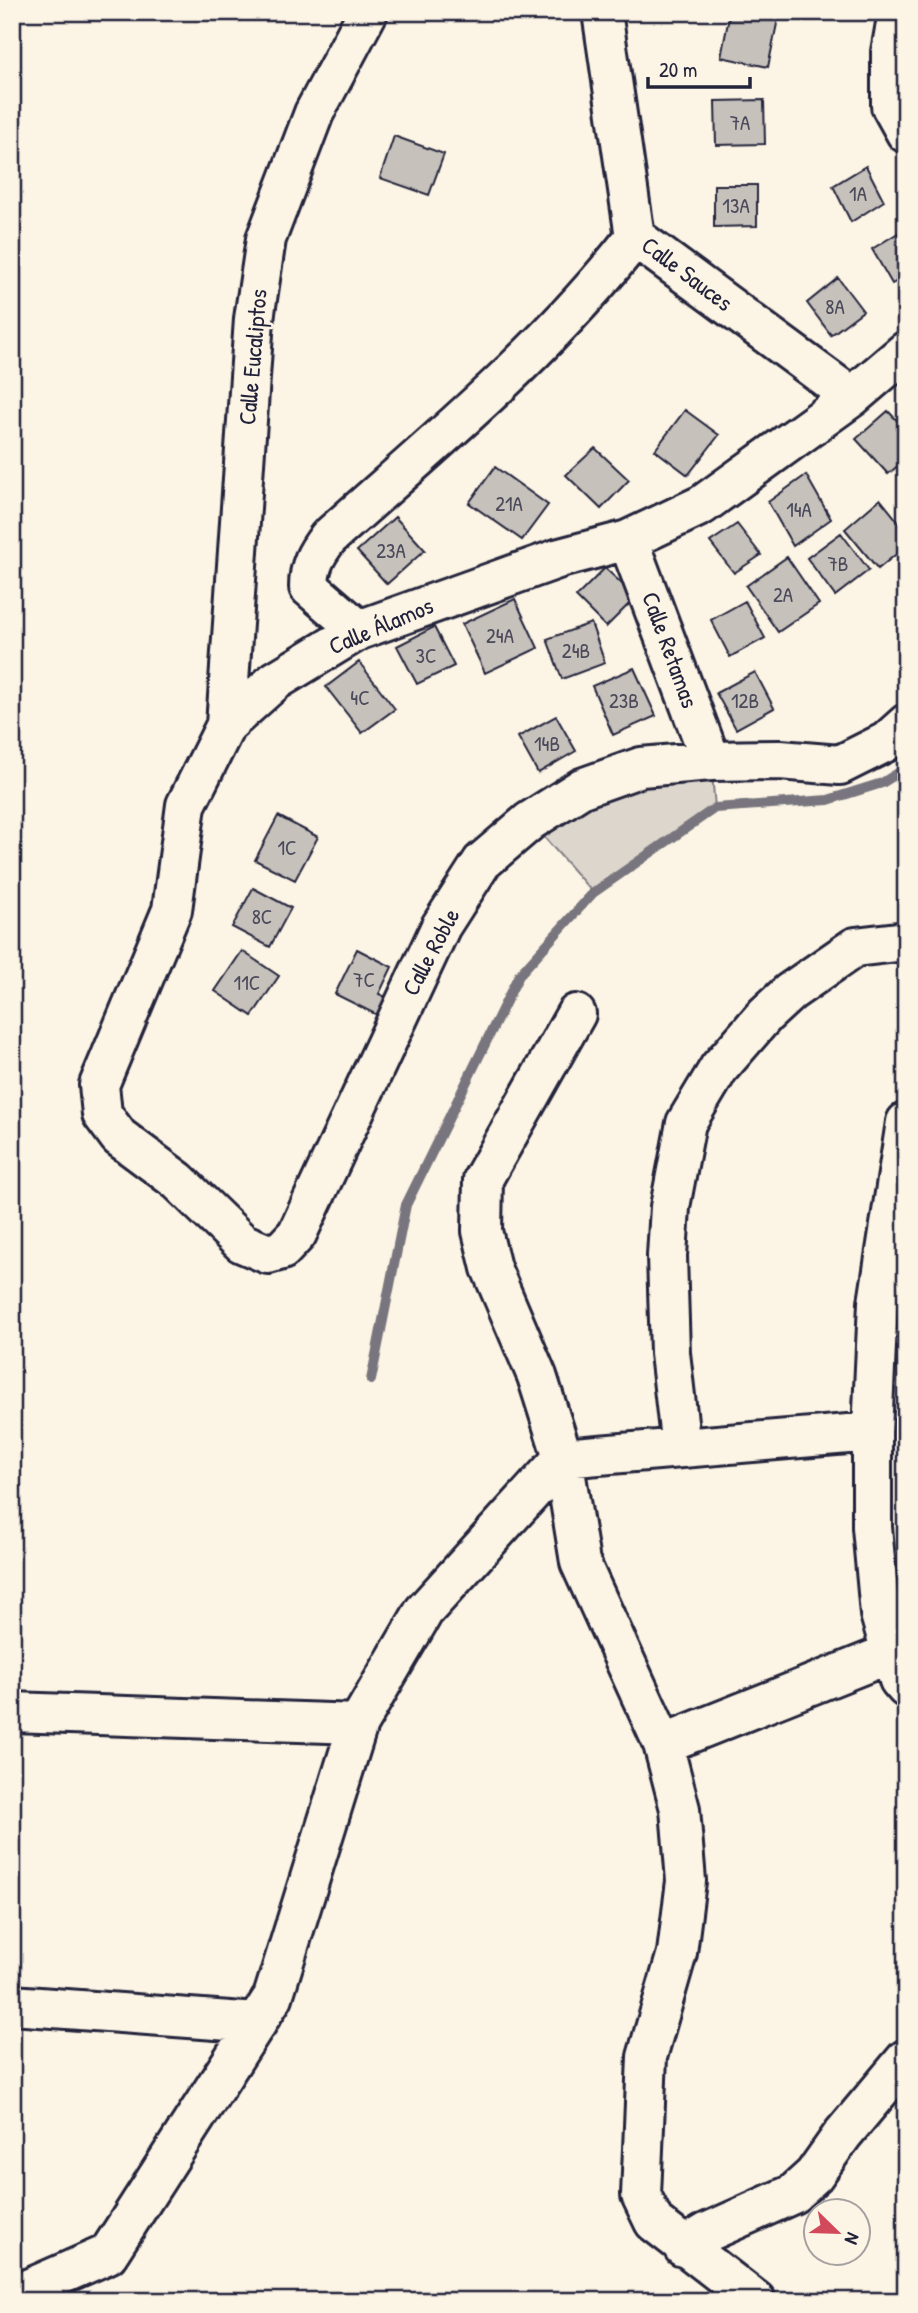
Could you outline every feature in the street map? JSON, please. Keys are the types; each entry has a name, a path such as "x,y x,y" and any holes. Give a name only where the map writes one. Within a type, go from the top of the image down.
{"street":[{"name":"Calle Eucaliptos","path":"226,725 254,319 266,239 314,113 368,12"},
{"name":"Calle Sauces","path":"602,12 635,237 852,397"},
{"path":"898,12 891,52 891,106 906,133"},
{"path":"359,630 309,587 309,570 316,553 328,538 550,336 604,277 635,237"},
{"name":"Calle Álamos","path":"102,1114 99,1085 172,910 186,806 226,725 275,681 359,630 560,558 628,540 702,505 852,397 906,351"},
{"name":"Calle Retamas","path":"628,540 711,761"},
{"name":"Calle Roble","path":"102,1114 119,1138 178,1181 242,1243 268,1254 282,1250 297,1234 441,926 482,862 530,821 582,788 641,768 711,761 780,760 840,765 886,742 906,724"},
{"path":"681,1448 668,1329 667,1256 670,1207 686,1123 719,1068 757,1024 790,992 855,947 906,941"},
{"path":"576,1014 483,1180 482,1231 492,1268 537,1376 563,1458 580,1562 663,1744 680,1809 686,1881 677,1953 648,2057 640,2195 654,2222 756,2301"},
{"path":"906,1122 892,1300 872,1432 873,1527 880,1614 891,1653 906,1688"},
{"path":"12,2296 108,2254 273,1997 358,1724 424,1611 563,1458 872,1432"},
{"path":"663,1744 891,1653"},
{"path":"12,1712 358,1724"},
{"path":"12,2004 257,2023"},
{"path":"683,2247 708,2232 793,2194 814,2175 843,2134 906,2059"}],"shaded area":[{"path":"711,761 715,808 593,893 530,821"}],"building":[{"path":"730,12 779,14 768,67 721,57"},
{"path":"764,100 765,144 716,145 715,101"},
{"path":"394,136 444,154 429,195 380,178"},
{"path":"866,166 884,201 851,222 833,186"},
{"path":"714,185 757,185 757,226 714,227"},
{"path":"906,228 906,276 892,284 872,249"},
{"path":"838,278 863,311 831,335 807,303"},
{"path":"685,410 719,435 688,475 655,450"},
{"path":"888,411 906,430 906,459 888,474 856,439"},
{"path":"595,448 629,480 601,509 566,475"},
{"path":"495,467 548,505 522,540 469,503"},
{"path":"806,475 831,519 793,546 768,502"},
{"path":"880,499 906,531 906,546 878,569 845,529"},
{"path":"395,517 425,550 387,584 357,551"},
{"path":"737,524 761,555 734,573 710,542"},
{"path":"841,533 869,570 835,596 807,558"},
{"path":"787,557 819,604 778,632 746,586"},
{"path":"605,568 636,597 606,627 576,597"},
{"path":"515,599 538,648 485,673 462,624"},
{"path":"745,601 765,638 730,657 711,620"},
{"path":"591,623 605,663 562,679 547,639"},
{"path":"434,627 454,666 417,684 397,646"},
{"path":"359,662 395,709 362,733 326,687"},
{"path":"634,668 656,716 613,735 592,686"},
{"path":"755,672 774,708 736,729 716,693"},
{"path":"556,716 576,751 538,773 518,737"},
{"path":"278,816 318,837 295,880 255,860"},
{"path":"253,888 291,908 270,947 232,927"},
{"path":"357,949 392,967 379,994 386,997 377,1015 335,994"},
{"path":"242,951 279,976 252,1016 215,991"}],"waterway":[{"path":"371,1380 406,1205 519,975 593,893 715,808 828,800 882,783 906,768"}]}
